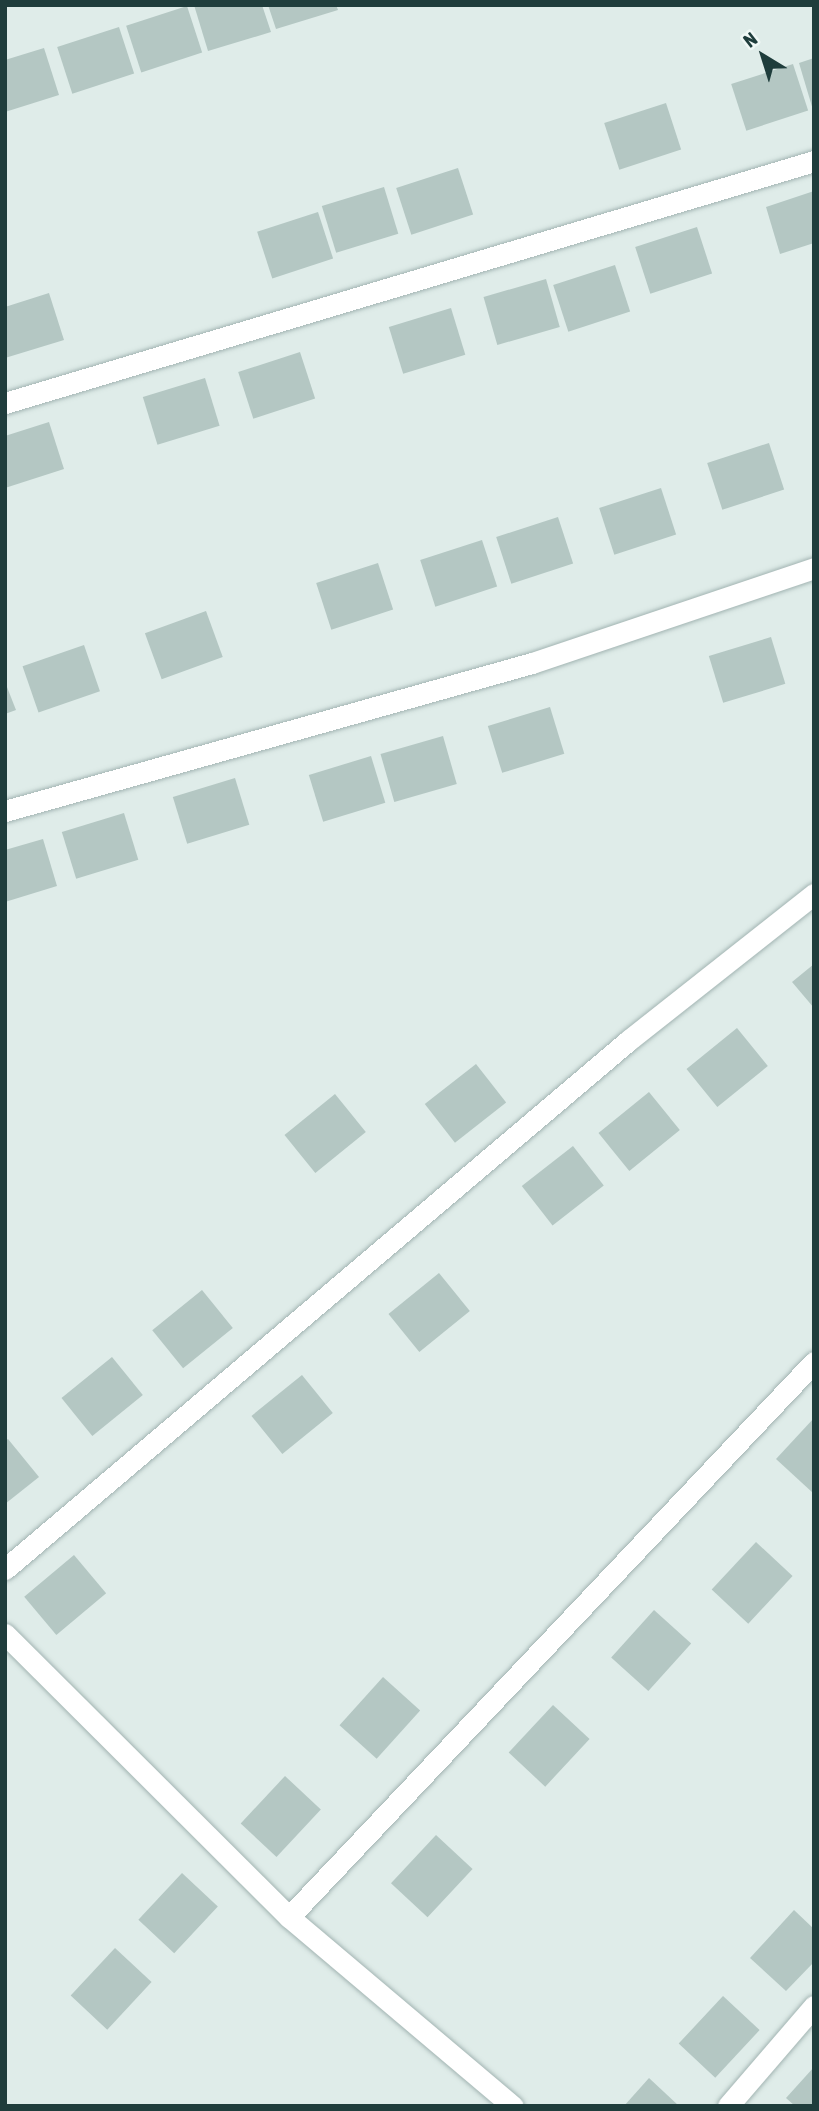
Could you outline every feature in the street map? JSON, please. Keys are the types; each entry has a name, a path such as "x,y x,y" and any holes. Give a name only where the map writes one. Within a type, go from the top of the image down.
{"street":[{"path":"5,403 814,161"},
{"path":"5,811 532,663 814,568"},
{"path":"5,1569 629,1040 814,894"},
{"path":"289,1917 814,1362"},
{"path":"5,1634 289,1917 513,2106"},
{"path":"727,2106 814,2006"}],"building":[{"path":"194,5 262,5 271,32 208,51"},
{"path":"268,5 336,5 338,10 276,29"},
{"path":"187,6 202,53 141,72 126,26"},
{"path":"119,27 134,74 72,94 57,47"},
{"path":"44,48 59,95 5,112 5,60"},
{"path":"814,58 814,110 813,110 799,63"},
{"path":"793,64 808,111 746,131 731,84"},
{"path":"666,103 681,150 619,170 604,123"},
{"path":"458,168 473,215 411,235 396,188"},
{"path":"384,187 398,234 336,253 322,206"},
{"path":"814,191 814,243 780,254 766,207"},
{"path":"318,212 333,259 272,278 257,232"},
{"path":"697,227 712,274 650,294 635,247"},
{"path":"615,265 630,312 568,332 553,285"},
{"path":"546,279 560,327 497,345 484,297"},
{"path":"49,293 64,340 5,358 5,307"},
{"path":"451,308 465,355 403,374 389,327"},
{"path":"300,352 315,399 253,419 238,372"},
{"path":"205,378 220,426 157,445 143,397"},
{"path":"49,422 64,469 5,488 5,436"},
{"path":"769,443 784,490 722,510 707,463"},
{"path":"661,488 676,535 614,555 599,508"},
{"path":"558,517 573,564 511,584 496,537"},
{"path":"482,540 497,587 435,607 420,560"},
{"path":"378,563 393,610 331,630 316,583"},
{"path":"206,611 223,657 162,679 145,633"},
{"path":"771,637 785,684 723,703 709,656"},
{"path":"84,645 100,691 38,712 23,666"},
{"path":"5,682 16,710 5,714"},
{"path":"550,707 564,754 502,773 488,726"},
{"path":"443,736 457,784 394,802 381,754"},
{"path":"371,756 385,803 323,822 309,775"},
{"path":"235,778 249,825 187,844 173,797"},
{"path":"124,813 138,860 76,879 62,832"},
{"path":"43,839 57,886 5,902 5,850"},
{"path":"814,964 814,1008 792,982"},
{"path":"737,1028 768,1066 717,1107 686,1069"},
{"path":"476,1064 506,1103 455,1143 425,1104"},
{"path":"649,1092 680,1130 629,1171 598,1133"},
{"path":"335,1094 366,1132 315,1173 284,1135"},
{"path":"573,1146 604,1185 553,1225 522,1186"},
{"path":"439,1273 470,1311 419,1352 388,1314"},
{"path":"202,1290 233,1328 183,1368 152,1330"},
{"path":"112,1357 143,1395 92,1436 61,1398"},
{"path":"302,1375 333,1413 282,1454 251,1416"},
{"path":"814,1418 814,1492 813,1493 776,1459"},
{"path":"8,1439 39,1477 5,1504 5,1441"},
{"path":"756,1542 793,1576 748,1624 712,1590"},
{"path":"74,1555 106,1593 56,1635 24,1597"},
{"path":"654,1610 691,1643 648,1691 611,1658"},
{"path":"383,1677 420,1710 377,1759 340,1725"},
{"path":"553,1705 590,1739 545,1787 509,1753"},
{"path":"285,1776 321,1809 277,1857 241,1824"},
{"path":"436,1835 473,1869 428,1917 391,1883"},
{"path":"182,1873 218,1906 174,1953 138,1920"},
{"path":"794,1910 814,1929 814,1962 786,1991 750,1958"},
{"path":"115,1948 152,1982 107,2030 71,1996"},
{"path":"723,1996 760,2030 715,2078 679,2044"},
{"path":"814,2067 814,2106 795,2106 786,2098"},
{"path":"649,2078 679,2106 624,2106"}]}
